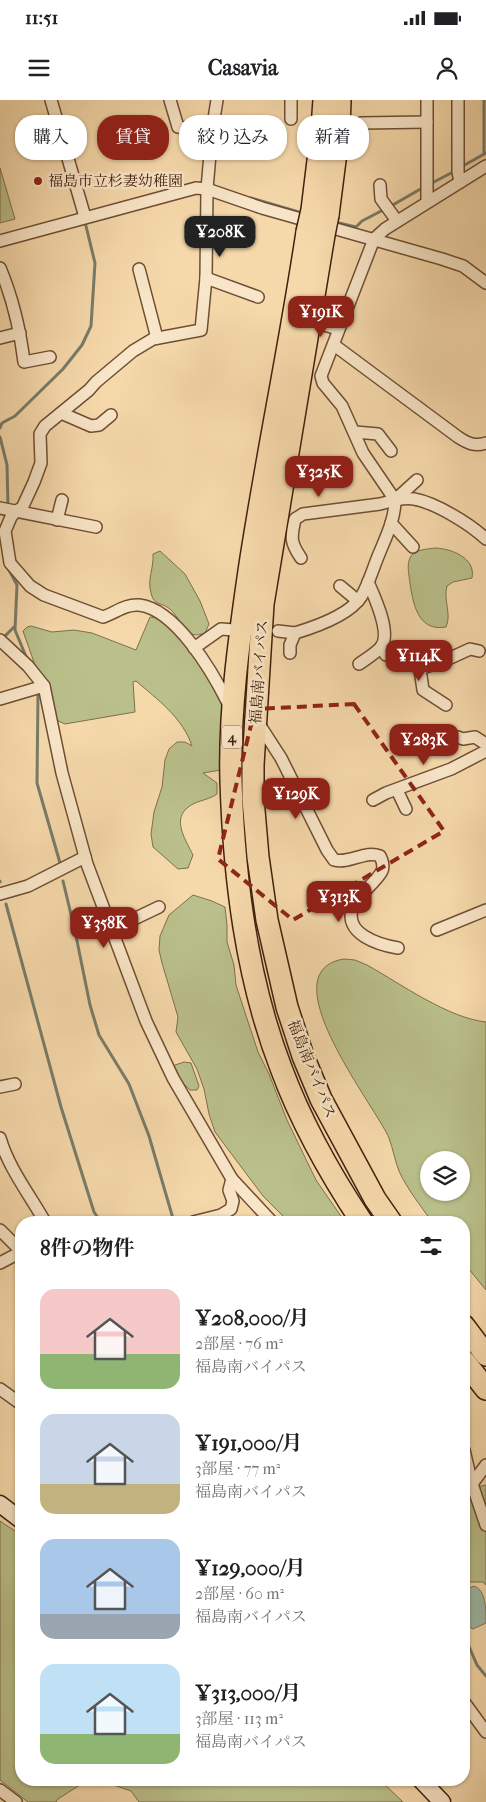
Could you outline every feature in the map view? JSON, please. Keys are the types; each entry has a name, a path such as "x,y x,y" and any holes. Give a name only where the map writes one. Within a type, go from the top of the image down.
{"highway":[{"name":"福島南バイパス","path":"324,100 311,321 282,482 264,604 253,765 253,800 258,857 267,920 287,1007 303,1056 321,1099 375,1199 387,1216"},
{"name":"福島南バイパス","path":"340,100 339,128 260,501 240,636 233,720 231,779 236,858 244,921 260,1004 280,1067 295,1105 326,1165 358,1216"},
{"path":"470,1334 486,1355"},
{"path":"470,1369 486,1389"}],"street":[{"path":"51,100 85,217"},
{"path":"170,100 179,126"},
{"path":"215,115 217,100"},
{"path":"291,100 291,119"},
{"path":"428,100 428,202"},
{"path":"458,100 458,172 460,182"},
{"path":"369,123 428,122"},
{"path":"210,160 207,190 206,278 201,330 157,338 133,352 45,426 40,434 41,463 22,508 16,511 5,531 10,562 30,586 44,595 103,617 116,613 124,606 137,605 147,607 168,620 184,634 218,683 228,703"},
{"path":"395,500 363,453 342,406 323,383 321,376 374,239 384,229 486,166"},
{"path":"380,185 381,199 397,221"},
{"path":"0,241 196,188 463,266 486,283"},
{"path":"0,268 4,290 20,333 24,362 50,358"},
{"path":"139,269 157,338"},
{"path":"206,278 258,296"},
{"path":"311,321 338,329"},
{"path":"0,338 20,333"},
{"path":"334,345 458,437 473,444 486,444"},
{"path":"61,414 91,426 99,426 111,415"},
{"path":"355,432 378,434 391,451"},
{"path":"278,631 295,633 327,621 348,610 358,601 368,582 391,523 395,500 417,480"},
{"path":"301,558 292,541 295,519 303,514 380,504 395,500 414,499 427,503 454,516 473,528 486,540"},
{"path":"57,520 62,500"},
{"path":"0,508 96,527"},
{"path":"391,523 413,547"},
{"path":"359,664 381,647 386,636 378,605 368,582"},
{"path":"340,586 358,601"},
{"path":"194,648 221,629 234,630"},
{"path":"290,653 290,646 295,633"},
{"path":"0,640 28,666 44,686 62,773 85,857 146,1021 173,1078 232,1179 266,1216"},
{"path":"381,647 386,655 397,658 411,658 418,662 423,690 446,705"},
{"path":"420,668 446,660 470,649 479,651"},
{"path":"0,699 44,686"},
{"path":"256,718 281,758 311,821 334,860 342,861 372,854 380,856 382,870 353,907 352,921 362,936 380,945 398,948"},
{"path":"458,737 463,739 475,737 486,744"},
{"path":"373,800 386,793 451,769 486,751"},
{"path":"398,790 406,808"},
{"path":"0,894 28,886 85,857"},
{"path":"111,930 159,907"},
{"path":"437,930 447,928 486,910"},
{"path":"0,1087 14,1084"},
{"path":"0,1138 18,1180 41,1216"},
{"path":"221,1216 231,1209 233,1201 230,1190 232,1179"},
{"path":"0,1230 15,1246"},
{"path":"0,1263 15,1255"},
{"path":"0,1389 15,1400"},
{"path":"472,1484 486,1465"},
{"path":"470,1476 486,1525"},
{"path":"1,1501 15,1514"},
{"path":"470,1710 486,1732"},
{"path":"427,1786 442,1802"},
{"path":"0,1790 16,1802"}],"highlighted area":[{"path":"354,704 444,831 293,920 218,859 255,709"}],"green space":[{"path":"0,168 15,219 0,223"},
{"path":"436,548 449,550 462,556 467,560 472,571 472,578 453,582 447,586 448,622 446,627 429,625 423,621 415,607 409,573 409,562 413,554"},
{"path":"160,551 185,574 200,601 209,624 205,633 194,635 190,633 170,609 156,602 152,597 150,583 153,554"},
{"path":"150,617 157,618 194,651 226,708 221,770 203,773 217,783 217,794 195,803 182,814 181,827 193,855 188,868 178,869 153,847 151,834 154,812 162,787 165,760 169,749 177,742 185,742 192,746 176,718 136,681 133,682 135,712 65,724 54,719 23,631 31,626 52,632 74,630 92,633 136,650"},
{"path":"193,895 225,907 227,942 234,965 236,985 258,1052 287,1120 316,1180 341,1216 283,1216 263,1196 215,1132 197,1069 176,1032 178,1017 159,950 160,936 169,915"},
{"path":"344,959 355,960 367,965 456,1014 486,1022 486,1290 470,1270 470,1216 428,1216 402,1178 389,1138 349,1071 321,1013 317,988 323,969"},
{"path":"184,1062 191,1063 199,1086 197,1090 190,1090 171,1071 175,1065"},
{"path":"486,1485 486,1585 483,1582 470,1582 470,1489"},
{"path":"0,1521 15,1531 15,1786 78,1786 56,1802 28,1802 0,1780"},
{"path":"116,1786 386,1786 403,1802 139,1802 131,1791"}],"shaded area":[{"path":"474,1586 481,1591 485,1606 486,1623 473,1629 470,1627 470,1588"}],"waterway":[{"path":"484,100 484,153"},
{"path":"461,167 486,153"},
{"path":"430,184 455,171"},
{"path":"391,206 424,187"},
{"path":"251,198 302,213"},
{"path":"335,222 356,227 362,221 385,209"},
{"path":"0,428 2,423 15,416 63,369 82,345 91,326 95,263 85,222"},
{"path":"0,437 7,465 8,507"},
{"path":"8,568 17,585 15,630 27,659"},
{"path":"4,637 14,627"},
{"path":"38,693 37,783 60,863"},
{"path":"63,881 90,1005 99,1035 129,1084 149,1136 172,1216"},
{"path":"6,904 61,1107 97,1216"},
{"path":"470,1649 477,1665 486,1676"}],"place":[{"name":"福島市立杉妻幼稚園","path":"38,181"}]}
